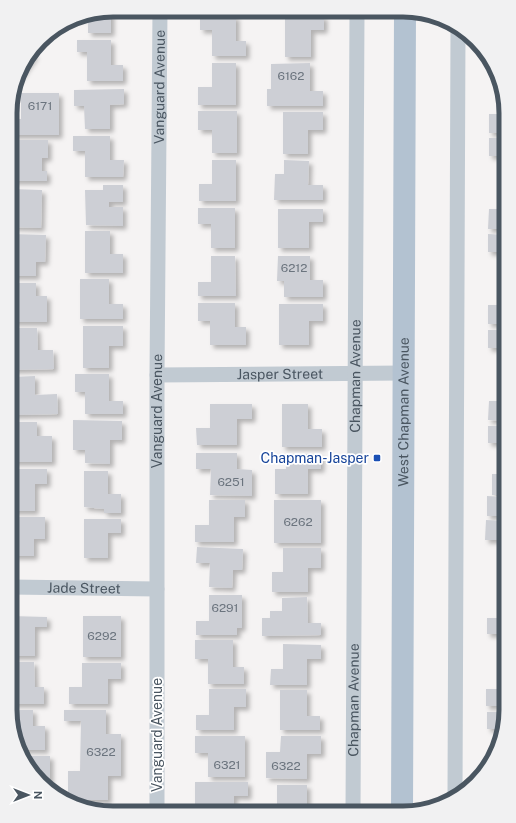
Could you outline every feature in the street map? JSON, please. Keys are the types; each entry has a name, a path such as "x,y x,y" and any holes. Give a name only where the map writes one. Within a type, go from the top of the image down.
{"main road":[{"name":"West Chapman Avenue","path":"402,806 405,17"}],"street":[{"name":"Vanguard Avenue","path":"157,806 157,375 160,17"},
{"name":"Chapman Avenue","path":"353,806 356,17"},
{"path":"455,790 458,35"},
{"name":"Jasper Street","path":"157,375 404,373"},
{"name":"Jade Street","path":"17,587 157,589"}],"building":[{"path":"111,17 111,33 88,33 88,20"},
{"path":"200,17 236,17 236,41 246,41 246,56 212,56 212,30 200,30"},
{"path":"285,17 324,17 324,30 311,30 311,57 285,57"},
{"path":"77,40 111,40 111,65 123,65 123,81 87,81 87,52 77,52"},
{"path":"212,63 236,63 236,105 198,105 198,87 212,87"},
{"path":"310,63 310,91 323,91 323,106 267,106 267,89 271,89 271,64"},
{"path":"124,89 124,104 110,105 110,129 85,129 84,106 74,106 74,90"},
{"path":"21,93 59,93 59,135 17,135 17,119 21,119"},
{"path":"198,111 237,111 237,153 212,153 212,130 198,130"},
{"path":"283,112 323,112 323,130 308,130 308,154 283,154"},
{"path":"489,114 499,114 499,133 489,133"},
{"path":"73,136 110,136 110,160 124,160 123,177 85,177 85,151 73,151"},
{"path":"489,138 499,138 499,156 489,156"},
{"path":"17,140 48,140 48,158 42,158 42,171 47,171 47,181 17,181"},
{"path":"212,160 236,160 236,201 199,201 199,184 212,184"},
{"path":"284,160 309,161 308,185 323,185 323,200 274,200 275,174 284,174"},
{"path":"103,185 123,185 123,202 109,202 109,207 123,207 123,226 86,225 85,190 103,190"},
{"path":"17,189 42,190 41,228 17,227"},
{"path":"198,208 235,208 235,248 211,248 211,224 198,224"},
{"path":"278,209 323,209 323,222 309,222 309,248 278,248"},
{"path":"489,209 499,209 499,229 488,229"},
{"path":"85,231 110,231 110,254 123,254 123,273 85,273"},
{"path":"17,234 46,235 45,262 36,262 36,276 17,276"},
{"path":"488,234 499,235 499,252 488,252"},
{"path":"211,256 235,256 236,296 198,296 198,282 211,282"},
{"path":"278,256 310,256 310,280 323,280 323,297 284,297 284,281 277,281"},
{"path":"80,279 109,279 109,304 123,304 123,319 80,319"},
{"path":"17,283 36,283 36,296 47,296 47,322 17,322"},
{"path":"198,303 235,303 235,327 246,327 246,345 210,345 210,321 198,321"},
{"path":"279,304 323,304 323,321 309,321 309,345 279,345"},
{"path":"488,305 499,305 499,324 488,324"},
{"path":"83,326 123,326 123,346 109,346 109,368 83,368"},
{"path":"17,328 37,328 38,350 53,350 54,369 17,370"},
{"path":"488,330 499,330 499,348 488,348"},
{"path":"75,374 109,374 109,401 123,401 123,414 85,414 85,392 75,392"},
{"path":"35,376 35,395 57,394 58,414 17,415 17,377"},
{"path":"489,401 499,401 499,421 488,420"},
{"path":"210,404 252,404 252,419 237,419 237,445 197,445 196,428 210,428"},
{"path":"282,404 308,404 308,429 322,429 322,447 282,447"},
{"path":"73,420 122,421 122,440 110,440 110,464 85,463 85,450 73,450"},
{"path":"17,422 37,422 37,436 52,436 52,462 17,462"},
{"path":"488,426 499,426 499,443 488,443"},
{"path":"196,453 237,453 237,469 252,470 252,496 210,495 211,469 196,469"},
{"path":"286,454 321,454 321,469 308,469 308,494 275,494 275,469 286,469"},
{"path":"17,469 47,469 47,484 35,484 35,511 17,511"},
{"path":"84,471 108,471 108,494 121,494 121,513 104,513 104,509 84,507"},
{"path":"492,474 499,474 499,495 492,495"},
{"path":"487,496 499,497 499,516 487,516"},
{"path":"209,500 245,500 245,517 234,517 234,542 195,542 195,525 209,525"},
{"path":"274,500 321,500 321,543 274,543"},
{"path":"17,517 45,517 45,539 34,539 34,556 17,556"},
{"path":"84,519 121,519 121,533 108,533 108,558 84,558"},
{"path":"486,520 499,521 499,540 485,540"},
{"path":"197,547 243,549 242,570 233,570 232,588 209,587 210,563 196,563"},
{"path":"283,548 321,548 321,568 308,568 308,592 272,592 272,572 283,572"},
{"path":"209,595 242,595 242,628 237,628 237,635 196,635 196,621 209,621"},
{"path":"307,597 308,623 321,623 321,635 262,636 262,618 270,618 270,611 282,611 282,598"},
{"path":"17,616 47,617 47,627 35,627 35,656 17,656"},
{"path":"83,616 121,616 121,657 83,657"},
{"path":"487,618 499,618 499,634 487,634"},
{"path":"195,640 233,640 233,667 244,667 244,684 208,684 208,659 195,659"},
{"path":"283,644 321,645 321,659 307,659 307,685 270,685 271,669 283,669"},
{"path":"17,662 34,662 35,687 44,687 44,704 17,704"},
{"path":"82,663 121,663 121,679 108,679 108,704 69,704 69,687 82,687"},
{"path":"209,689 246,689 246,707 234,707 234,730 196,730 196,715 209,715"},
{"path":"486,689 499,689 499,706 486,706"},
{"path":"280,690 307,690 307,716 320,716 320,730 280,730"},
{"path":"17,710 33,710 33,726 45,726 45,750 26,750 19,728"},
{"path":"64,710 106,710 106,734 121,734 121,776 108,776 108,800 80,800 68,794 68,771 80,771 81,721 64,721"},
{"path":"487,712 499,712 497,729 487,729"},
{"path":"195,736 245,736 245,777 208,777 208,753 195,753"},
{"path":"281,736 321,736 321,754 307,754 307,779 266,778 266,752 280,752"},
{"path":"29,756 50,756 50,782 48,780 48,775 43,775"},
{"path":"195,782 248,782 248,796 234,796 234,806 195,806"},
{"path":"277,785 307,785 307,806 277,806"}],"place":[{"name":"Chapman-Jasper","path":"377,458"}]}
